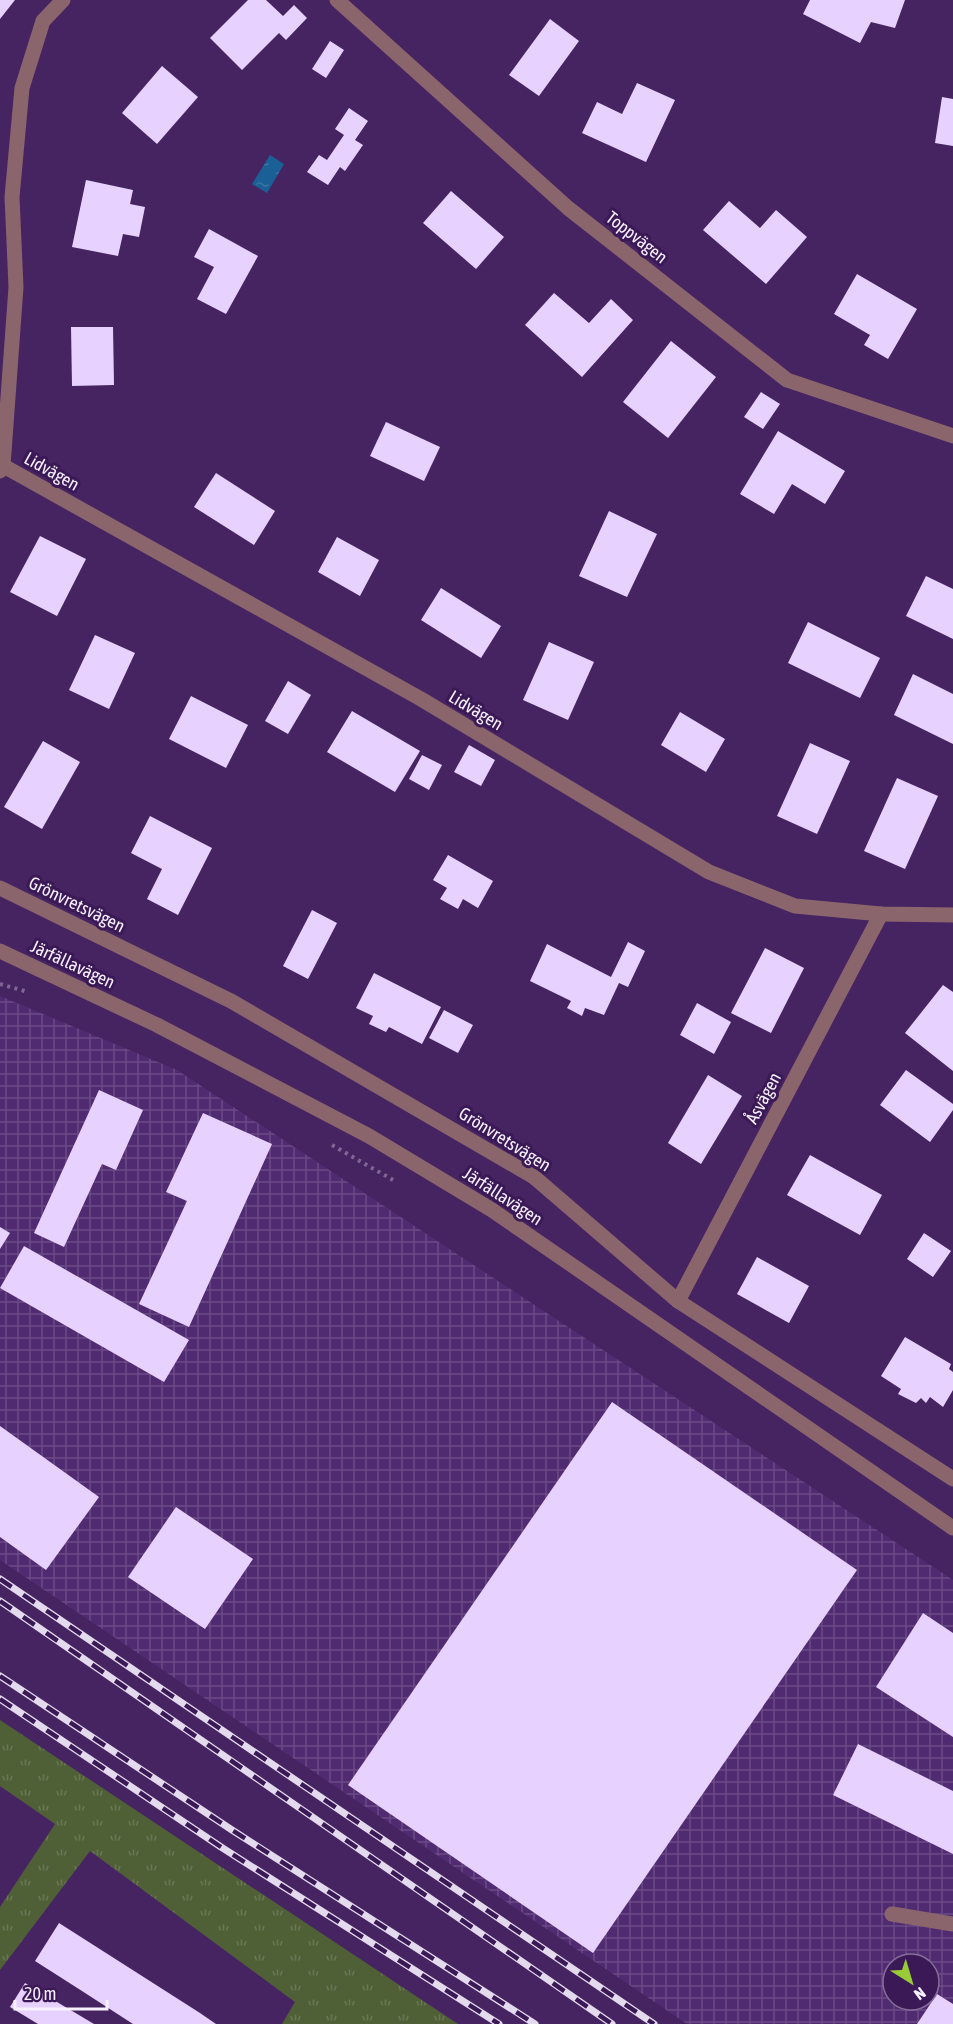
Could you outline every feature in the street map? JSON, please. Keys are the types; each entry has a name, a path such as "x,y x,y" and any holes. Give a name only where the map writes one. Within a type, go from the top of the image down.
{"street":[{"path":"1,467 16,287 12,197 22,88 43,21 63,0"},
{"name":"Toppvägen","path":"338,0 568,208 787,380 953,436"},
{"name":"Lidvägen","path":"1,467 421,699 709,872 795,906 881,914 953,915"},
{"name":"Grönvretsvägen","path":"0,888 231,1001 534,1177 678,1301 953,1479"},
{"name":"Åsvägen","path":"678,1301 881,914"},
{"name":"Järfällavägen","path":"0,951 157,1025 369,1136 492,1210 953,1528"},
{"path":"892,1914 953,1923"}],"path":[{"path":"0,984 36,994"},
{"path":"324,1141 395,1181"}],"shaded area":[{"path":"0,996 177,1070 953,1580 953,2024 687,2024 0,1560"}],"green space":[{"path":"0,1720 458,2024 282,2024 295,2002 90,1851 0,1970 0,1907 55,1824 0,1786"}],"water":[{"path":"270,155 284,164 267,193 252,184"}],"building":[{"path":"0,0 15,0 0,19"},
{"path":"248,0 266,0 283,16 294,5 307,18 286,40 279,33 242,70 210,38"},
{"path":"810,0 905,0 895,28 871,22 860,43 803,14"},
{"path":"550,19 579,41 539,96 509,75"},
{"path":"330,41 344,50 326,78 312,69"},
{"path":"162,66 198,97 157,144 122,113"},
{"path":"637,83 675,100 646,162 582,133 597,102 622,114"},
{"path":"942,97 953,99 953,146 935,143"},
{"path":"349,108 368,121 355,140 363,145 345,171 340,167 328,185 307,172 319,155 327,160 344,135 335,129"},
{"path":"86,180 133,190 130,204 145,207 139,237 123,234 118,256 72,247"},
{"path":"451,191 504,237 476,269 423,223"},
{"path":"729,201 760,228 776,210 807,237 766,284 703,230"},
{"path":"209,229 258,256 226,314 197,299 214,267 194,257"},
{"path":"857,274 917,309 888,359 864,345 870,335 834,314"},
{"path":"554,293 589,323 611,299 633,320 582,377 525,325"},
{"path":"71,327 113,327 114,385 72,386"},
{"path":"671,341 716,377 668,438 623,402"},
{"path":"761,392 780,404 763,429 744,417"},
{"path":"386,422 440,447 424,481 370,456"},
{"path":"778,431 845,471 825,504 792,484 774,514 740,494"},
{"path":"216,473 275,511 254,545 194,507"},
{"path":"609,511 657,534 627,597 579,576"},
{"path":"40,536 86,559 57,616 10,592"},
{"path":"337,537 379,560 360,596 318,572"},
{"path":"926,576 953,589 953,639 906,616"},
{"path":"441,588 501,626 481,658 421,620"},
{"path":"808,622 880,658 860,698 788,663"},
{"path":"95,635 135,653 109,709 69,690"},
{"path":"549,642 594,662 568,720 523,700"},
{"path":"913,674 953,694 953,744 894,715"},
{"path":"288,681 311,695 288,734 265,721"},
{"path":"191,696 248,725 226,768 169,739"},
{"path":"352,711 420,751 395,792 327,752"},
{"path":"680,712 725,739 706,772 661,745"},
{"path":"43,741 80,762 42,829 4,807"},
{"path":"810,743 850,761 817,834 777,816"},
{"path":"469,745 495,760 481,786 454,772"},
{"path":"422,755 442,765 429,790 409,779"},
{"path":"897,778 938,796 905,869 864,851"},
{"path":"150,816 212,848 178,915 147,899 162,869 131,853"},
{"path":"448,855 493,881 478,908 463,899 458,909 440,899 447,888 433,880"},
{"path":"312,910 337,923 308,979 283,966"},
{"path":"628,942 645,951 628,987 619,983 604,1015 585,1008 582,1016 567,1008 571,1001 530,981 547,944 611,977"},
{"path":"765,948 804,968 771,1033 731,1013"},
{"path":"374,973 441,1007 422,1044 389,1027 386,1032 369,1024 373,1016 356,1008"},
{"path":"943,985 953,992 953,1071 905,1033"},
{"path":"697,1003 731,1022 714,1054 680,1035"},
{"path":"444,1010 473,1025 458,1053 429,1038"},
{"path":"906,1070 953,1104 953,1110 930,1142 880,1105"},
{"path":"708,1075 742,1096 701,1164 668,1143"},
{"path":"99,1090 143,1110 116,1170 102,1164 64,1247 34,1233"},
{"path":"203,1113 272,1144 189,1327 139,1304 187,1201 166,1192"},
{"path":"810,1155 882,1195 860,1235 787,1195"},
{"path":"0,1227 10,1233 0,1249"},
{"path":"924,1233 951,1251 933,1277 907,1259"},
{"path":"24,1246 189,1340 164,1382 0,1288"},
{"path":"757,1257 809,1286 789,1323 737,1294"},
{"path":"905,1337 951,1364 949,1369 953,1372 953,1390 943,1407 930,1397 926,1403 921,1398 916,1403 898,1394 901,1389 881,1376"},
{"path":"612,1402 857,1570 593,1953 348,1785"},
{"path":"0,1426 99,1497 46,1570 0,1537"},
{"path":"176,1507 253,1559 205,1629 128,1577"},
{"path":"923,1613 953,1633 953,1737 876,1687"},
{"path":"858,1744 953,1791 953,1854 833,1795"},
{"path":"59,1923 216,2024 133,2024 35,1961"},
{"path":"25,1983 94,2024 38,2024 10,2007"},
{"path":"941,1996 953,2004 953,2024 917,2024 925,2012 941,2012"}],"railway":[{"path":"0,1579 654,2024"},
{"path":"0,1601 612,2024"},
{"path":"0,1676 232,1830 535,2024"},
{"path":"0,1699 221,1847 499,2024"}]}
